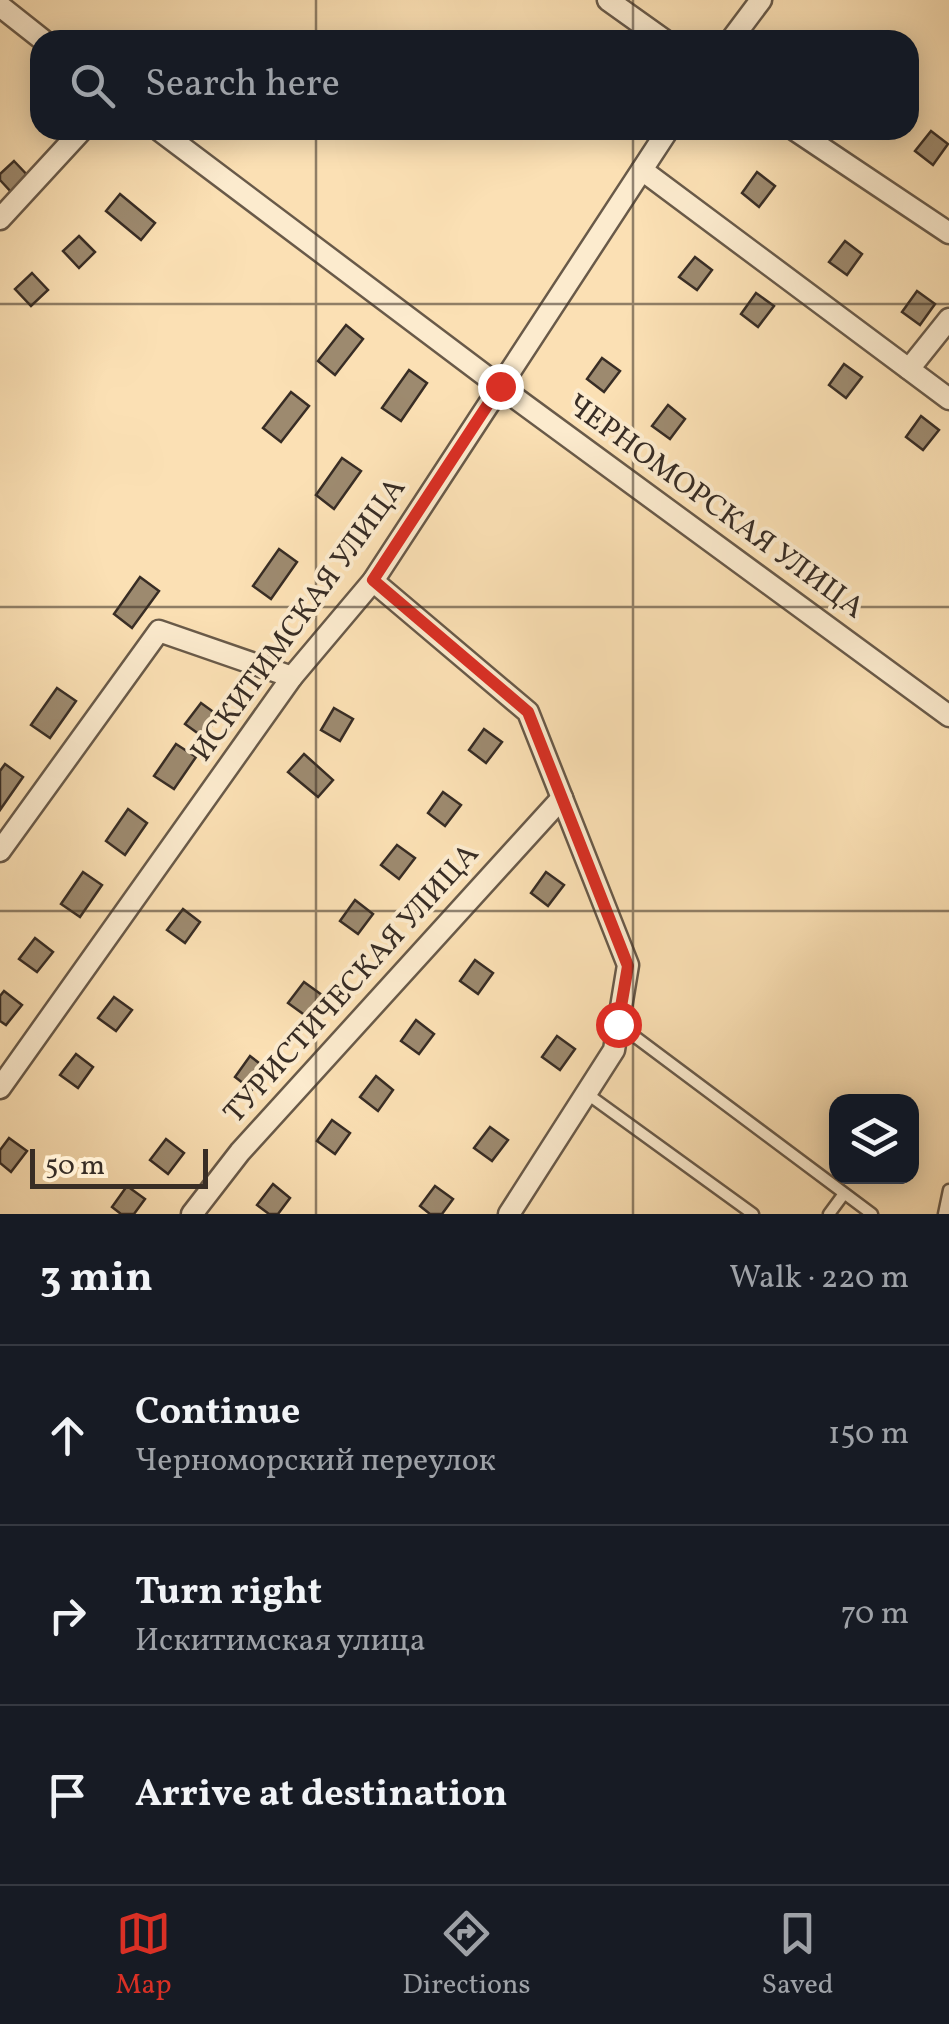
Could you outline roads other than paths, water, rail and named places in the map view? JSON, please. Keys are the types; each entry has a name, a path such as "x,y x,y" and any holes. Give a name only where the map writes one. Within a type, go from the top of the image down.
{"street":[{"path":"608,0 650,30"},
{"path":"738,30 761,0"},
{"path":"0,6 30,30"},
{"path":"0,218 73,140"},
{"name":"ЧЕРНОМОРСКАЯ УЛИЦА","path":"172,140 949,716"},
{"name":"ИСКИТИМСКАЯ УЛИЦА","path":"0,1088 292,677 373,580 662,140"},
{"path":"810,140 949,234"},
{"path":"642,170 949,398"},
{"path":"909,369 949,319"},
{"path":"373,580 528,712 628,966 614,1050 509,1214"},
{"path":"0,851 159,631 292,677"},
{"name":"ТУРИСТИЧЕСКАЯ УЛИЦА","path":"192,1214 240,1152 562,798"}],"lane":[{"path":"618,1024 872,1214"},
{"path":"586,1093 754,1214"},
{"path":"944,1214 949,1190"},
{"path":"829,1214 842,1195"}]}
